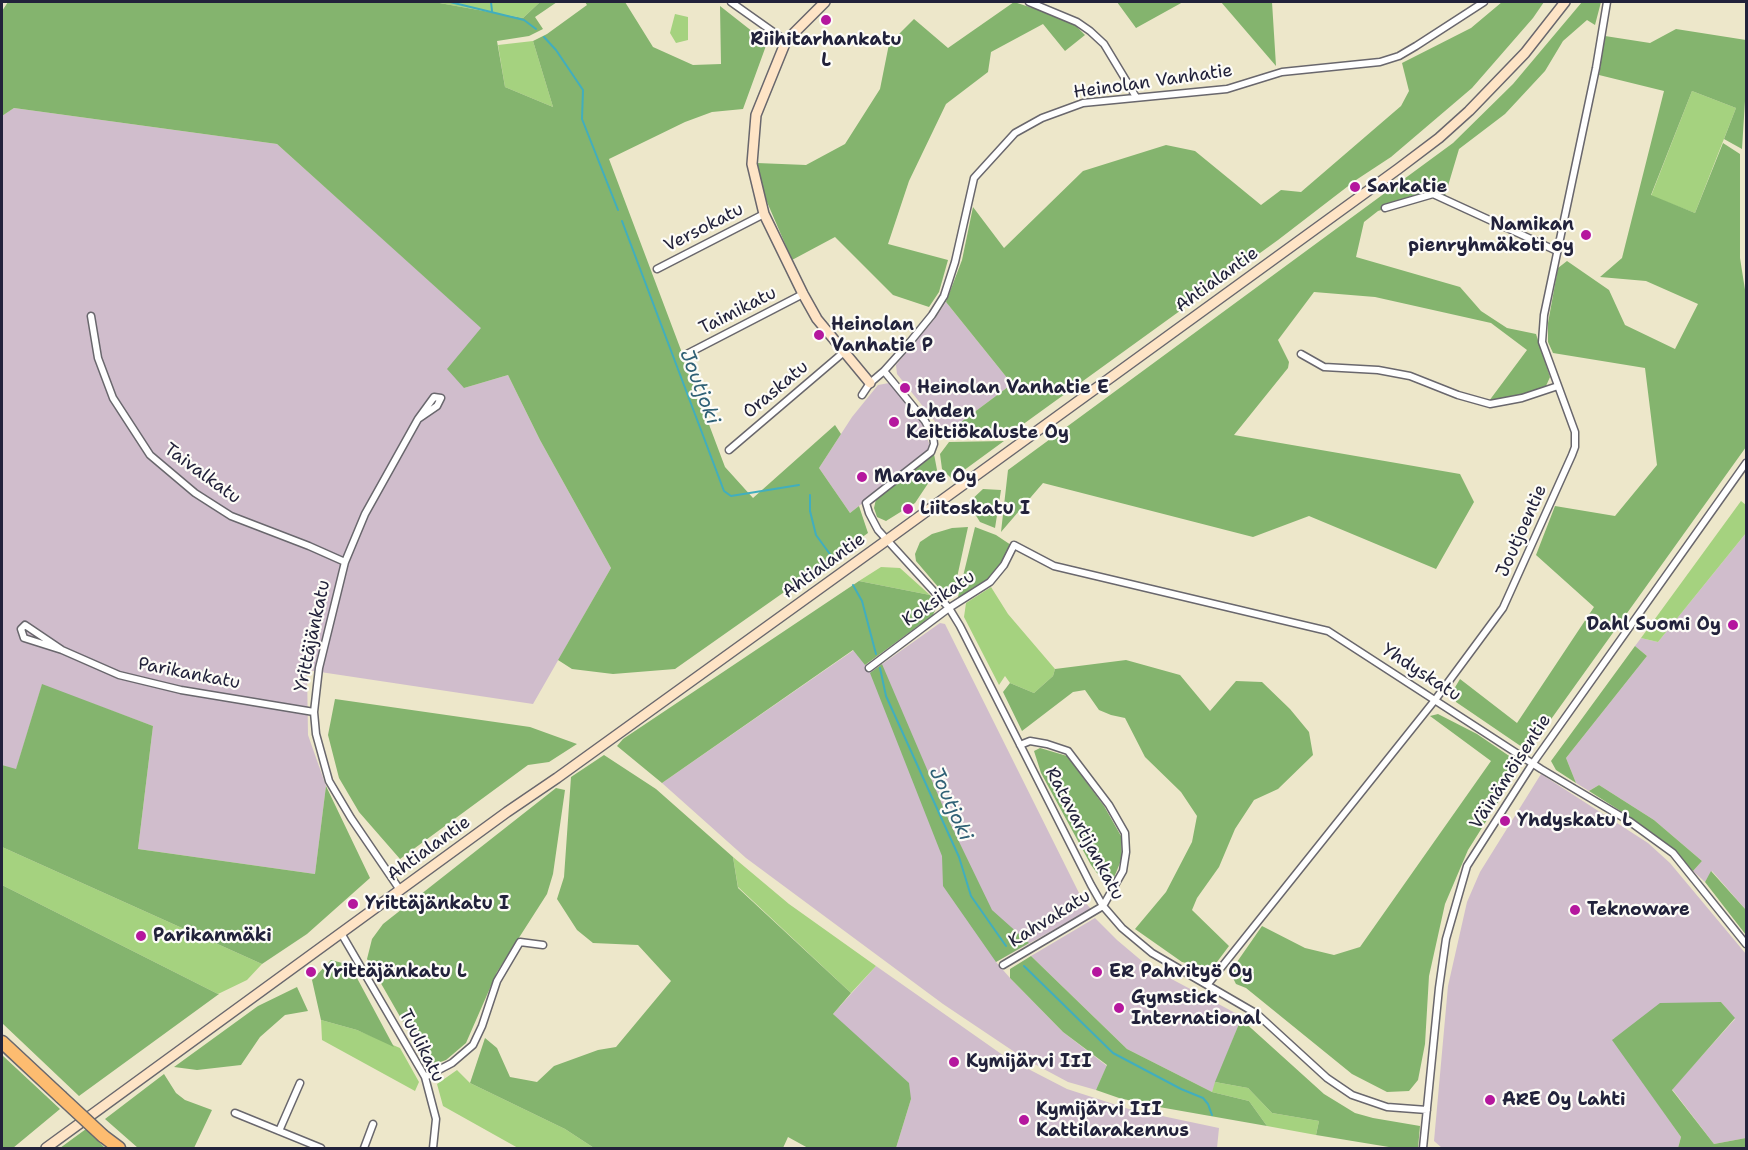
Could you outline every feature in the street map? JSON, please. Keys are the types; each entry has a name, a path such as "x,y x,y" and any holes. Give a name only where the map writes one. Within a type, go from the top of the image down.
{"highway":[{"path":"2,1042 117,1149"}],"main road":[{"path":"825,2 786,41 756,115 752,164 764,214 803,294 817,319 870,383"},
{"name":"Ahtialantie","path":"46,1149 1439,138 1496,84 1565,2"},
{"name":"Ahtialantie","path":"51,1149 76,1127"}],"street":[{"path":"731,2 786,41"},
{"path":"1029,2 1077,22 1090,31 1110,52 1136,97"},
{"name":"Heinolan Vanhatie","path":"862,395 870,383 884,371 932,315 944,296 955,262 974,177 1015,133 1042,118 1083,103 1227,89 1282,72 1380,62 1408,51 1484,2"},
{"name":"Joutjoentie","path":"1208,984 1435,700 1503,609 1572,455 1575,447 1575,432 1542,342 1544,315 1596,68 1607,2"},
{"path":"1385,208 1433,194 1557,251"},
{"name":"Versokatu","path":"657,269 764,214"},
{"name":"Taimikatu","path":"687,354 803,294"},
{"name":"Taivalkatu","path":"91,316 98,358 112,398 150,455 195,493 231,516 345,562"},
{"name":"Oraskatu","path":"729,450 843,352"},
{"path":"1301,354 1324,367 1378,370 1410,376 1458,395 1490,404 1522,399 1558,386"},
{"name":"Ratavartijankatu","path":"884,371 925,421 933,436 934,444 931,452 866,503 869,513 878,530 949,608 960,626 1091,885 1104,906 1122,928 1152,953 1257,1014 1327,1078 1352,1095 1387,1107 1427,1110"},
{"name":"Yrittäjänkatu","path":"400,890 329,781 322,762 314,712 319,668 345,562 365,514 417,419"},
{"name":"Väinämöisentie","path":"1423,1148 1438,988 1446,939 1467,866 1533,763 1746,463"},
{"name":"Yhdyskatu","path":"1014,545 1054,566 1328,631 1533,763 1629,821 1673,853 1746,944"},
{"name":"Koksikatu","path":"868,668 949,608 990,582 1004,565 1014,545"},
{"name":"Parikankatu","path":"62,650 25,625 21,629 24,638 62,650 129,678 181,690 314,712"},
{"name":"Kahvakatu","path":"1003,966 1104,906 1123,871 1126,852 1125,833 1109,805 1068,751 1030,741 1020,745"},
{"name":"Tuulikatu","path":"341,933 425,1077 436,1119 433,1149"},
{"path":"425,1077 452,1063 473,1045 497,981 520,942 543,945"},
{"path":"279,1131 300,1083"},
{"path":"235,1113 321,1149"},
{"path":"364,1149 373,1124"}],"shaded area":[{"path":"14,108 277,144 482,328 464,388 508,375 540,440 611,568 533,704 307,670 308,735 326,786 315,874 138,849 153,726 42,685 16,770 2,765 2,116"},
{"path":"946,302 1012,384 945,434 897,374 896,365"},
{"path":"889,383 922,423 930,446 928,452 850,513 819,468 852,417 878,385"},
{"path":"1746,533 1746,910 1712,871 1705,882 1693,871 1702,861 1654,820 1599,785 1589,791 1576,783 1566,758 1647,656 1635,646 1641,638 1658,642"},
{"path":"940,623 945,624 1082,899 1091,909 996,962 1063,1032 1107,1066 1096,1090 1068,1082 1025,1059 943,1004 746,858 662,783 854,650 871,672"},
{"path":"1541,774 1648,843 1670,863 1746,954 1746,1138 1714,1144 1672,1089 1735,1019 1721,1002 1613,1039 1681,1137 1678,1148 1442,1148 1434,1141 1448,986 1467,902 1480,872"},
{"path":"1095,918 1149,967 1239,1015 1241,1019 1212,1092 1127,1049 1031,956"},
{"path":"876,966 1007,1058 1067,1089 1129,1109 1219,1128 1217,1148 896,1148 911,1099 833,1014"}],"green space":[{"path":"8,2 434,2 523,18 540,2 557,2 535,17 543,29 529,36 497,41 505,87 553,107 533,41 547,34 587,5 585,2 625,2 653,47 693,65 721,64 720,6 767,43 743,109 712,112 685,122 609,159 725,467 753,498 835,425 841,434 819,468 850,513 859,506 868,533 675,669 613,674 572,669 558,660 611,568 540,440 508,375 464,388 447,369 481,328 277,144 14,108 2,116 2,11"},
{"path":"434,2 540,2 523,18"},
{"path":"1014,2 1051,14 1076,26 1085,35 1065,51 1043,24 991,52 988,72 946,104 909,181 888,244 948,260 939,292 929,307 893,295 835,237 792,260 764,195 757,163 806,165 845,144 880,89 889,44 914,19 948,48"},
{"path":"1117,2 1183,2 1136,28"},
{"path":"1221,2 1272,2 1276,66"},
{"path":"1502,2 1544,2 1533,18 1472,88 1391,157 1356,180 1278,240 1011,433 945,434 1012,384 946,302 962,260 973,207 1004,248 1083,171 1166,145 1195,151 1261,205 1281,190 1301,192 1401,106 1409,91 1402,63 1471,28"},
{"path":"1582,2 1601,2 1595,25 1587,20 1563,41 1545,71 1505,114 1459,149 1445,196 1429,189 1427,196 1378,211 1364,222 1356,257 1460,287 1481,311 1507,328 1536,334 1550,377 1546,386 1521,396 1489,401 1527,350 1491,323 1375,297 1314,292 1278,340 1289,362 1288,368 1234,435 1460,474 1474,502 1436,569 1309,516 1253,537 1043,483 1001,532 1008,470 1453,143 1513,84"},
{"path":"675,14 688,17 688,40 676,43 670,33"},
{"path":"1676,29 1746,40 1742,149 1724,139 1736,108 1692,91 1651,195 1695,213 1723,143 1740,154 1740,258 1746,296 1746,447 1539,736 1522,747 1456,702 1454,689 1460,679 1517,723 1594,607 1536,555 1555,506 1615,516 1657,465 1645,368 1553,353 1548,342 1548,323 1558,268 1567,261 1609,290 1625,325 1675,349 1698,304 1646,281 1600,277 1622,258 1664,91 1599,75 1605,36 1650,43"},
{"path":"533,41 553,107 505,87 498,45"},
{"path":"1692,91 1736,108 1695,213 1651,196"},
{"path":"1004,441 952,479 942,469 940,454 949,442"},
{"path":"934,454 937,470 915,503 886,521 877,517 874,508 876,499"},
{"path":"983,489 1001,490 995,528 980,522 968,503"},
{"path":"1741,501 1746,505 1746,533 1658,642 1641,638"},
{"path":"968,527 953,596 945,595 916,561 915,554 920,542 932,534 952,528"},
{"path":"975,527 996,535 1011,545 1001,564 987,581 964,597 958,597"},
{"path":"881,567 900,568 930,595 859,581"},
{"path":"859,581 930,595 937,606 933,615 865,665 853,650 662,783 617,746 623,739"},
{"path":"991,587 1008,614 1055,669 1053,676 1034,693 1010,683 1005,676 999,685 964,617 966,603"},
{"path":"1635,646 1647,656 1566,758 1576,783 1556,770 1551,761"},
{"path":"1126,660 1180,675 1210,711 1236,681 1262,682 1290,709 1309,732 1313,755 1278,789 1254,800 1235,829 1219,867 1197,898 1192,910 1229,946 1217,962 1206,968 1182,962 1135,929 1166,892 1192,842 1197,816 1181,792 1145,757 1125,718 1099,710 1085,690 1073,692 1022,731 1003,692 1010,683 1034,693 1053,676 1055,669"},
{"path":"882,664 950,823 992,910 1029,943 996,962 943,886 942,856 870,673"},
{"path":"42,684 153,726 138,849 315,874 326,786 370,878 307,934 262,964 2,847 2,765 16,769"},
{"path":"335,699 530,727 577,744 549,762 528,765 400,859 359,812 339,778 328,735"},
{"path":"1438,714 1477,734 1518,762 1519,769 1468,850 1445,904 1429,976 1425,1044 1418,1080 1409,1091 1387,1092 1352,1074 1246,988 1236,984 1230,972 1262,926 1305,948 1334,955 1360,947 1491,761 1430,716"},
{"path":"1040,748 1067,756 1104,806 1121,836 1122,858 1113,880 1105,884 1091,865 1041,773 1034,751"},
{"path":"604,755 656,789 733,857 738,888 851,993 833,1014 909,1083 911,1099 896,1148 808,1148 788,1137 783,1148 594,1148 565,1129 470,1083 485,1038 497,1048 510,1077 537,1082 554,1066 598,1050 616,1047 671,981 638,945 593,943 577,930 557,899 564,877 571,777"},
{"path":"1599,785 1654,820 1702,861 1693,871 1674,849 1589,791"},
{"path":"556,788 565,790 553,874 547,894 497,972 466,1043 446,1060 432,1065 426,1062 367,959 372,939 383,924"},
{"path":"2,847 262,964 247,980 218,994 2,885"},
{"path":"733,857 789,904 876,966 851,993 738,887"},
{"path":"1711,871 1746,910 1746,935 1705,882"},
{"path":"2,885 219,994 79,1096 2,1023"},
{"path":"1031,956 1127,1049 1212,1092 1249,1101 1267,1126 1159,1107 1096,1090 1107,1065 1063,1032 1010,978 1010,969"},
{"path":"331,960 350,965 394,1047 357,1030 321,1020 312,980"},
{"path":"297,987 308,1011 285,1015 260,1037 241,1065 197,1070 174,1067 258,1006"},
{"path":"1721,1002 1735,1018 1672,1090 1714,1144 1746,1138 1746,1148 1678,1148 1681,1137 1612,1040 1660,1003"},
{"path":"1241,1019 1324,1094 1355,1113 1420,1126 1418,1148 1395,1148 1316,1135 1319,1121 1272,1113 1248,1088 1215,1082"},
{"path":"321,1020 357,1030 400,1048 419,1082 415,1091 322,1040"},
{"path":"2,1055 60,1109 13,1148 2,1148"},
{"path":"457,1070 470,1083 565,1129 594,1148 518,1148 443,1106 437,1084"},
{"path":"164,1074 176,1093 185,1100 212,1110 194,1148 138,1148 105,1119"},
{"path":"1215,1082 1248,1088 1272,1113 1319,1121 1316,1135 1267,1126 1249,1101 1212,1092"},
{"path":"86,1129 105,1148 60,1148"}],"waterway":[{"name":"Joutjoki","path":"450,2 524,20 536,29"},
{"name":"Joutjoki","path":"491,2 492,11"},
{"name":"Joutjoki","path":"544,37 556,50 583,90 582,119 618,210"},
{"name":"Joutjoki","path":"622,221 724,491 731,496 799,485"},
{"name":"Joutjoki","path":"810,495 810,511 816,535 832,557"},
{"name":"Joutjoki","path":"853,585 862,601 876,654"},
{"name":"Joutjoki","path":"880,668 886,696 959,857 971,896 1006,946"},
{"name":"Joutjoki","path":"1024,966 1113,1053 1203,1098 1212,1115"}],"place":[{"name":"Riihitarhankatu L","path":"826,20"},
{"name":"Sarkatie","path":"1355,187"},
{"name":"Namikan pienryhmäkoti oy","path":"1586,235"},
{"name":"Heinolan Vanhatie P","path":"819,335"},
{"name":"Heinolan Vanhatie E","path":"905,388"},
{"name":"Lahden Keittiökaluste Oy","path":"894,422"},
{"name":"Marave Oy","path":"862,477"},
{"name":"Liitoskatu I","path":"908,509"},
{"name":"Dahl Suomi Oy","path":"1733,625"},
{"name":"Yhdyskatu L","path":"1505,821"},
{"name":"Yrittäjänkatu I","path":"353,904"},
{"name":"Teknoware","path":"1575,910"},
{"name":"Parikanmäki","path":"141,936"},
{"name":"Yrittäjänkatu L","path":"311,972"},
{"name":"ER Pahvityö Oy","path":"1097,972"},
{"name":"Gymstick International","path":"1119,1008"},
{"name":"Kymijärvi III","path":"954,1062"},
{"name":"ARE Oy Lahti","path":"1490,1100"},
{"name":"Kymijärvi III Kattilarakennus","path":"1024,1120"}]}
